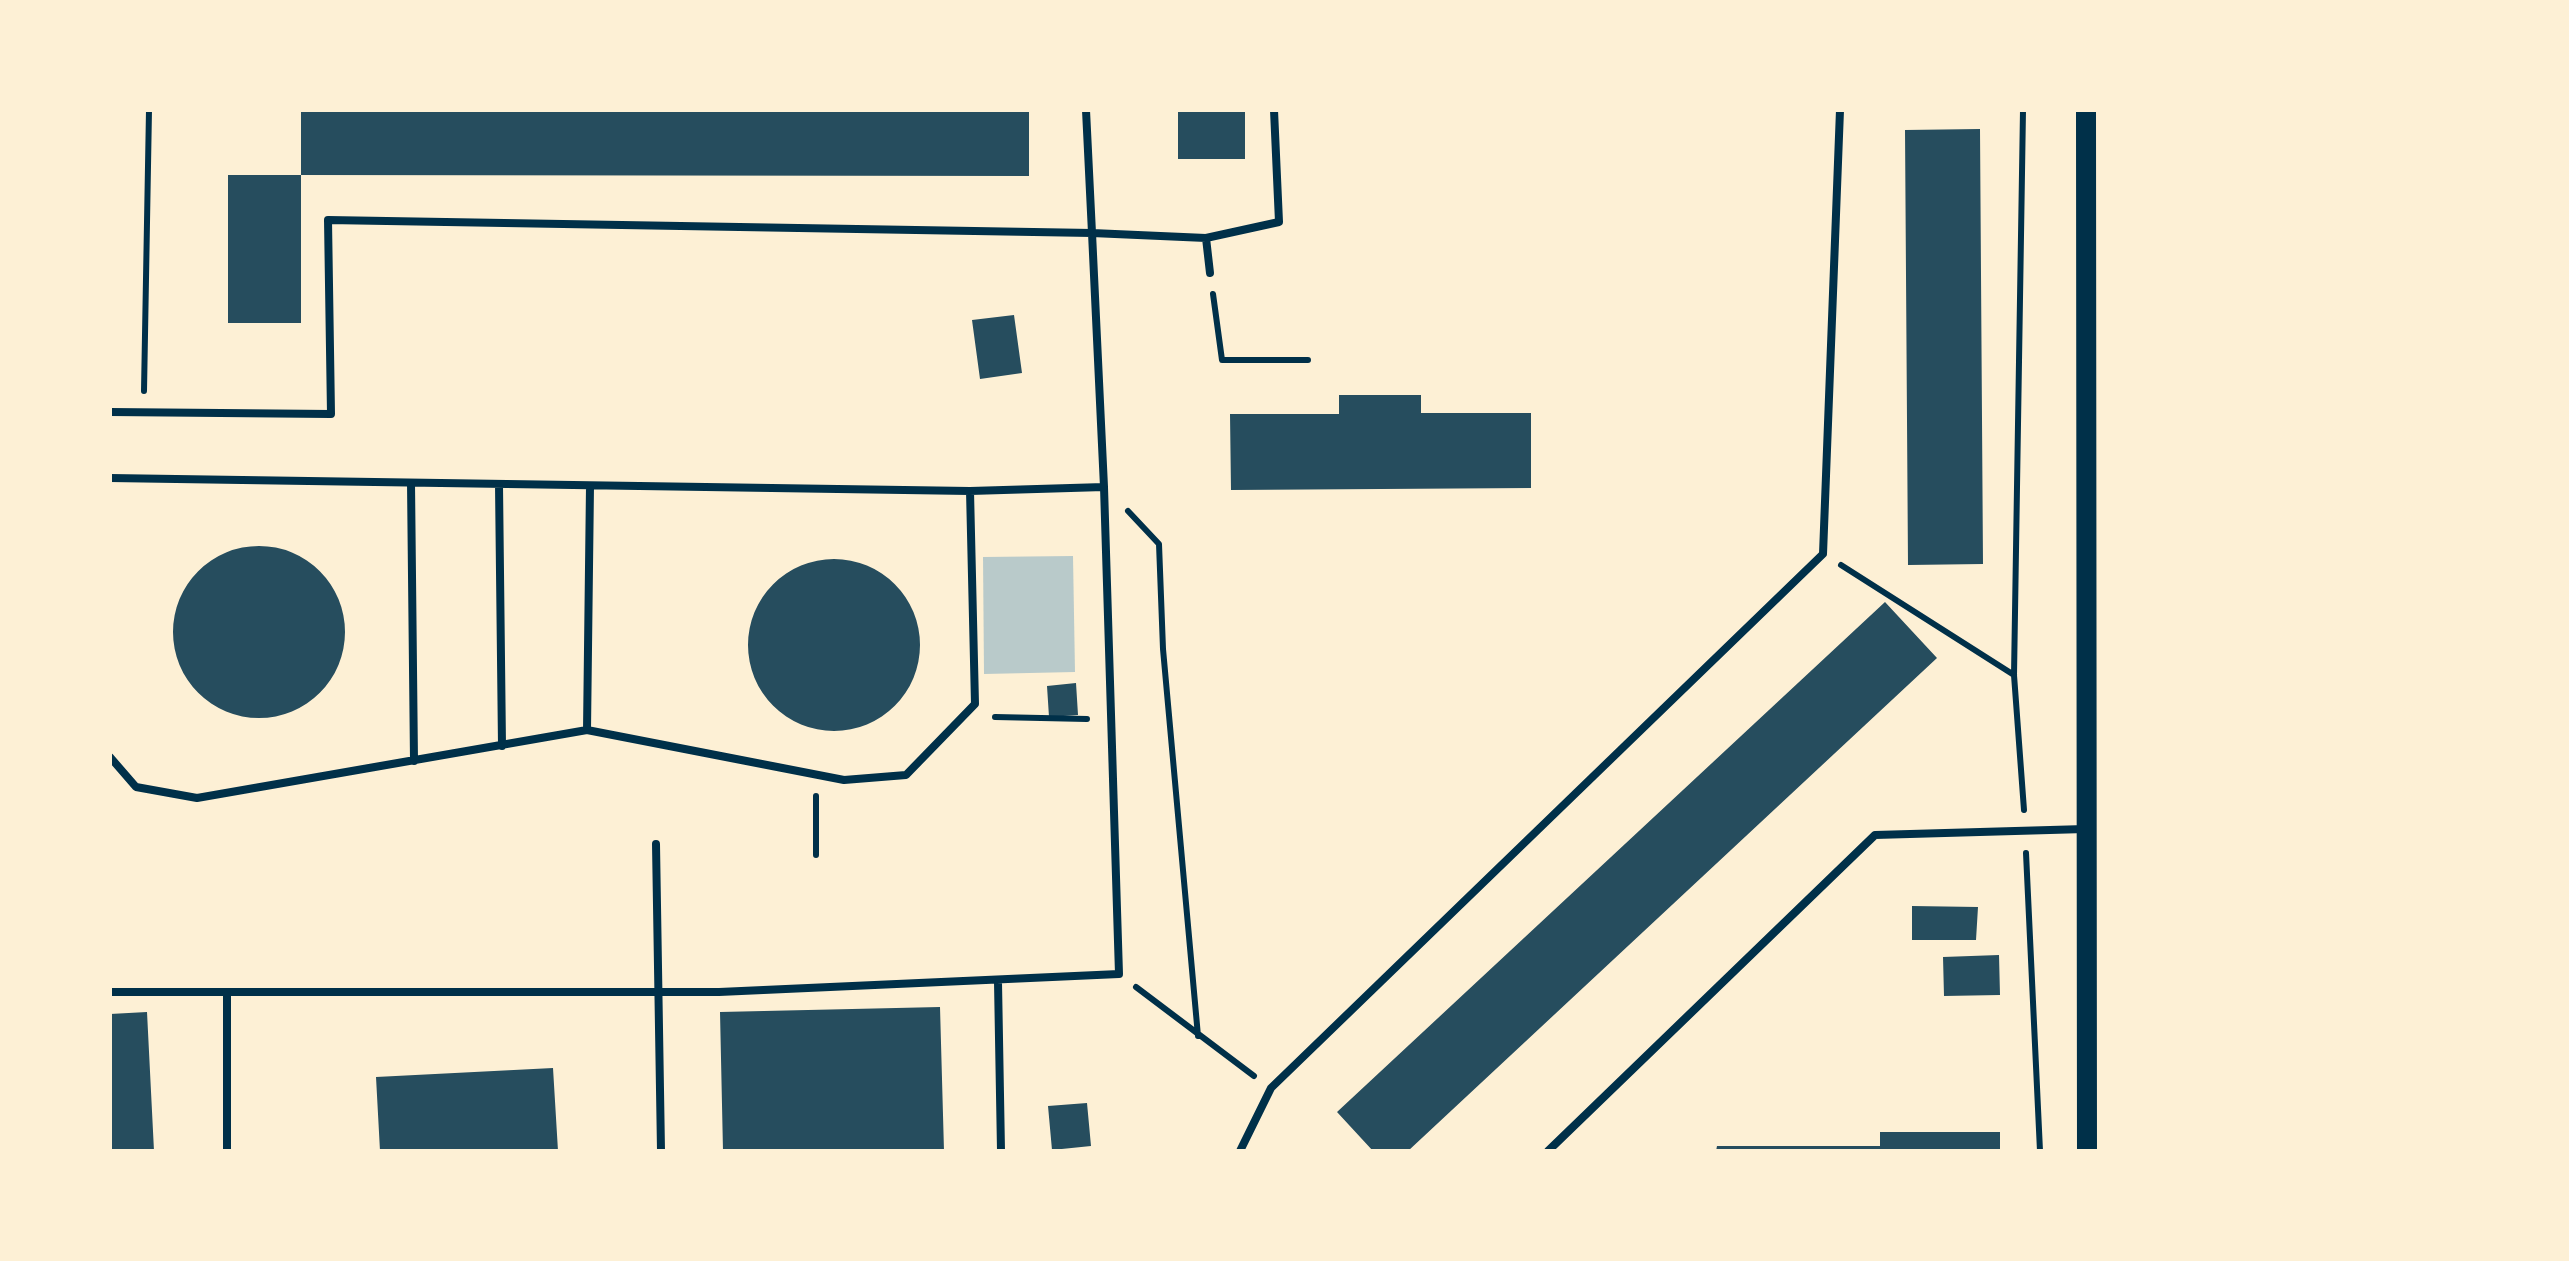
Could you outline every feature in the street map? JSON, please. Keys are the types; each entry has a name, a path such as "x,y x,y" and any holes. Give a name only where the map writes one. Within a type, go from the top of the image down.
{"main road":[{"path":"2086,110 2087,1151"}],"lane":[{"path":"110,992 662,991 998,982 1119,974 1104,487 1086,110"},
{"path":"110,412 331,414 328,220 1206,238 1279,222 1274,110"},
{"path":"1240,1151 1271,1088 1824,554 1840,110"},
{"path":"1206,238 1210,273"},
{"path":"110,478 970,492 1104,487"},
{"path":"411,483 414,761"},
{"path":"499,485 502,746"},
{"path":"587,730 590,486"},
{"path":"110,757 136,787 197,798 587,730 844,780 906,775 975,704 970,492"},
{"path":"1548,1151 1876,835 2087,829"},
{"path":"656,844 662,991 662,1151"},
{"path":"998,982 1001,1151"},
{"path":"227,992 228,1151"}],"path":[{"path":"144,412 149,110"},
{"path":"2023,110 2014,675 2040,1151"},
{"path":"1210,273 1222,360 1308,360"},
{"path":"1104,487 1159,544 1163,650 1198,1036"},
{"path":"1824,554 2014,675"},
{"path":"964,717 1111,719"},
{"path":"816,776 816,855"},
{"path":"1119,974 1271,1088"}],"shaded area":[{"path":"1073,556 1075,672 984,674 983,557"}],"building":[{"path":"301,110 1029,110 1029,176 301,175"},
{"path":"1178,110 1245,110 1245,159 1178,159"},
{"path":"1980,129 1983,564 1908,565 1905,130"},
{"path":"228,175 301,175 301,323 228,323"},
{"path":"1014,315 1022,373 980,379 972,320"},
{"path":"1339,395 1421,395 1421,413 1531,413 1531,488 1231,490 1230,414 1339,414"},
{"path":"259,546 292,552 320,571 339,599 345,632 339,665 320,693 292,712 259,718 226,712 198,693 179,665 173,632 179,599 198,571 226,552"},
{"path":"834,559 867,565 895,584 914,612 920,645 914,678 895,706 867,725 834,731 801,725 773,706 754,678 748,645 754,612 773,584 801,565"},
{"path":"1885,602 1937,658 1408,1151 1373,1151 1337,1112"},
{"path":"1076,683 1078,715 1049,717 1047,686"},
{"path":"1912,906 1978,907 1976,940 1912,940"},
{"path":"1999,955 2000,995 1944,996 1943,957"},
{"path":"940,1007 944,1151 723,1151 720,1012"},
{"path":"147,1012 154,1151 110,1151 110,1014"},
{"path":"553,1068 558,1151 380,1151 376,1077"},
{"path":"1087,1103 1091,1146 1052,1150 1048,1106"},
{"path":"1880,1132 2000,1132 2000,1151 1716,1151 1717,1146 1880,1146"}]}
